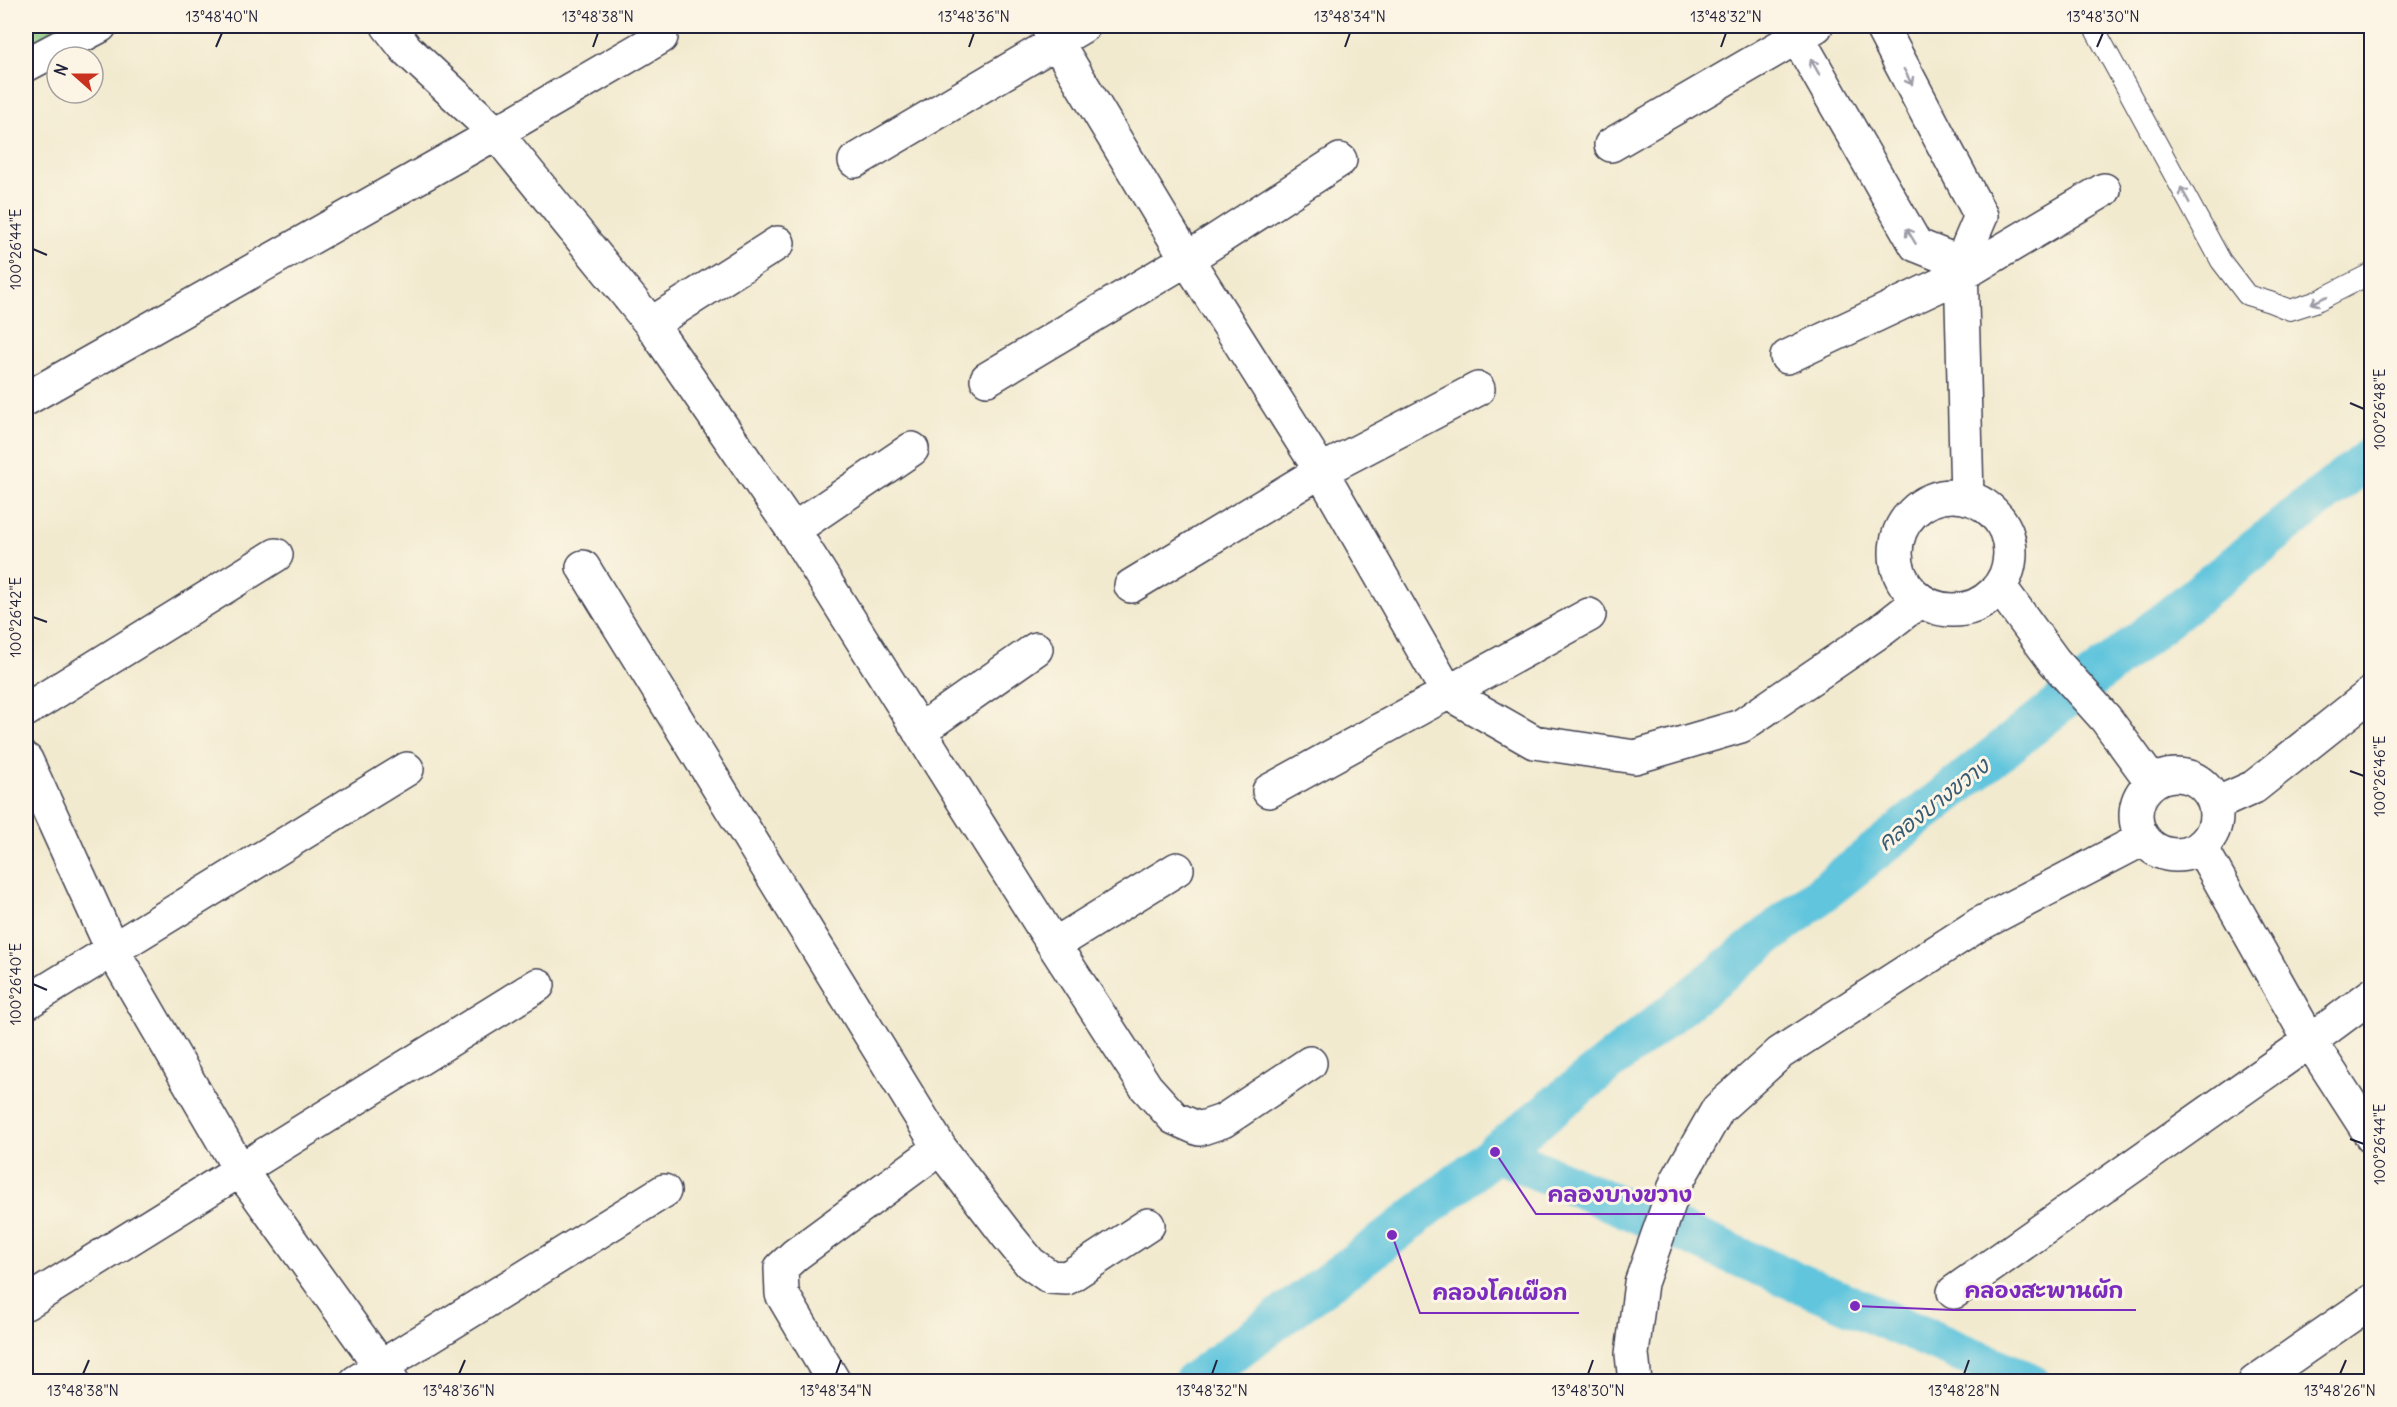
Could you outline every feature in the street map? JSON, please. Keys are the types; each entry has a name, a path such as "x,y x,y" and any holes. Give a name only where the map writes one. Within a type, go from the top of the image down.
{"street":[{"path":"26,64 100,26"},
{"path":"388,26 406,49 495,133 651,324 793,530 1146,1087 1174,1118 1200,1129 1223,1121 1310,1063"},
{"path":"1881,26 1981,216 1961,269 1967,498"},
{"path":"1611,145 1802,29 1916,245 1961,269"},
{"path":"855,161 1062,30 1188,259 1321,471 1448,693 1534,742 1635,757 1741,726 1883,629 1920,600"},
{"path":"26,399 661,37"},
{"path":"987,380 1188,259 1340,160"},
{"path":"1787,357 1961,269 2104,190"},
{"path":"651,324 778,243"},
{"path":"1131,586 1321,471 1478,388"},
{"path":"793,530 912,449"},
{"path":"1947,496 1967,498 1984,505 1998,518 2007,534 2011,552 2008,570 2000,587 1987,600 1971,608 1953,611 1936,608 1920,600 1906,586 1898,568 1896,549 1902,529 1912,513 1928,502 1947,496"},
{"path":"26,710 276,555"},
{"path":"583,567 940,1148 1030,1263 1050,1277 1067,1278 1148,1225"},
{"path":"2000,587 2054,661 2106,719 2152,782"},
{"path":"1269,791 1589,615"},
{"path":"919,731 1036,649"},
{"path":"2216,804 2254,787 2372,693"},
{"path":"26,760 112,951 240,1170 377,1376 664,1191"},
{"path":"26,1003 407,769"},
{"path":"2182,774 2197,779 2209,790 2216,804 2216,820 2211,835 2201,847 2186,855 2171,855 2156,850 2144,839 2137,825 2136,809 2141,794 2152,782 2166,775 2182,774"},
{"path":"1635,1382 1632,1354 1641,1283 1677,1181 1718,1109 1780,1053 1978,926 2144,839"},
{"path":"2201,847 2310,1041 2372,1137"},
{"path":"1054,945 1177,869"},
{"path":"26,1303 538,985"},
{"path":"1954,1292 2372,995"},
{"path":"834,1382 783,1294 781,1268 795,1255 940,1148"},
{"path":"2255,1382 2372,1300"}],"lane":[{"path":"2093,26 2221,261 2247,295 2290,310 2315,302 2372,273"}],"green space":[{"path":"26,26 58,26 26,50"}],"waterway":[{"name":"คลองบางขวาง","path":"1193,1382 1392,1235 2372,456"},
{"path":"1495,1152 2030,1382"}],"place":[{"name":"คลองบางขวาง","path":"1495,1152"},
{"name":"คลองโคเผือก","path":"1392,1235"},
{"name":"คลองสะพานผัก","path":"1855,1306"}]}
